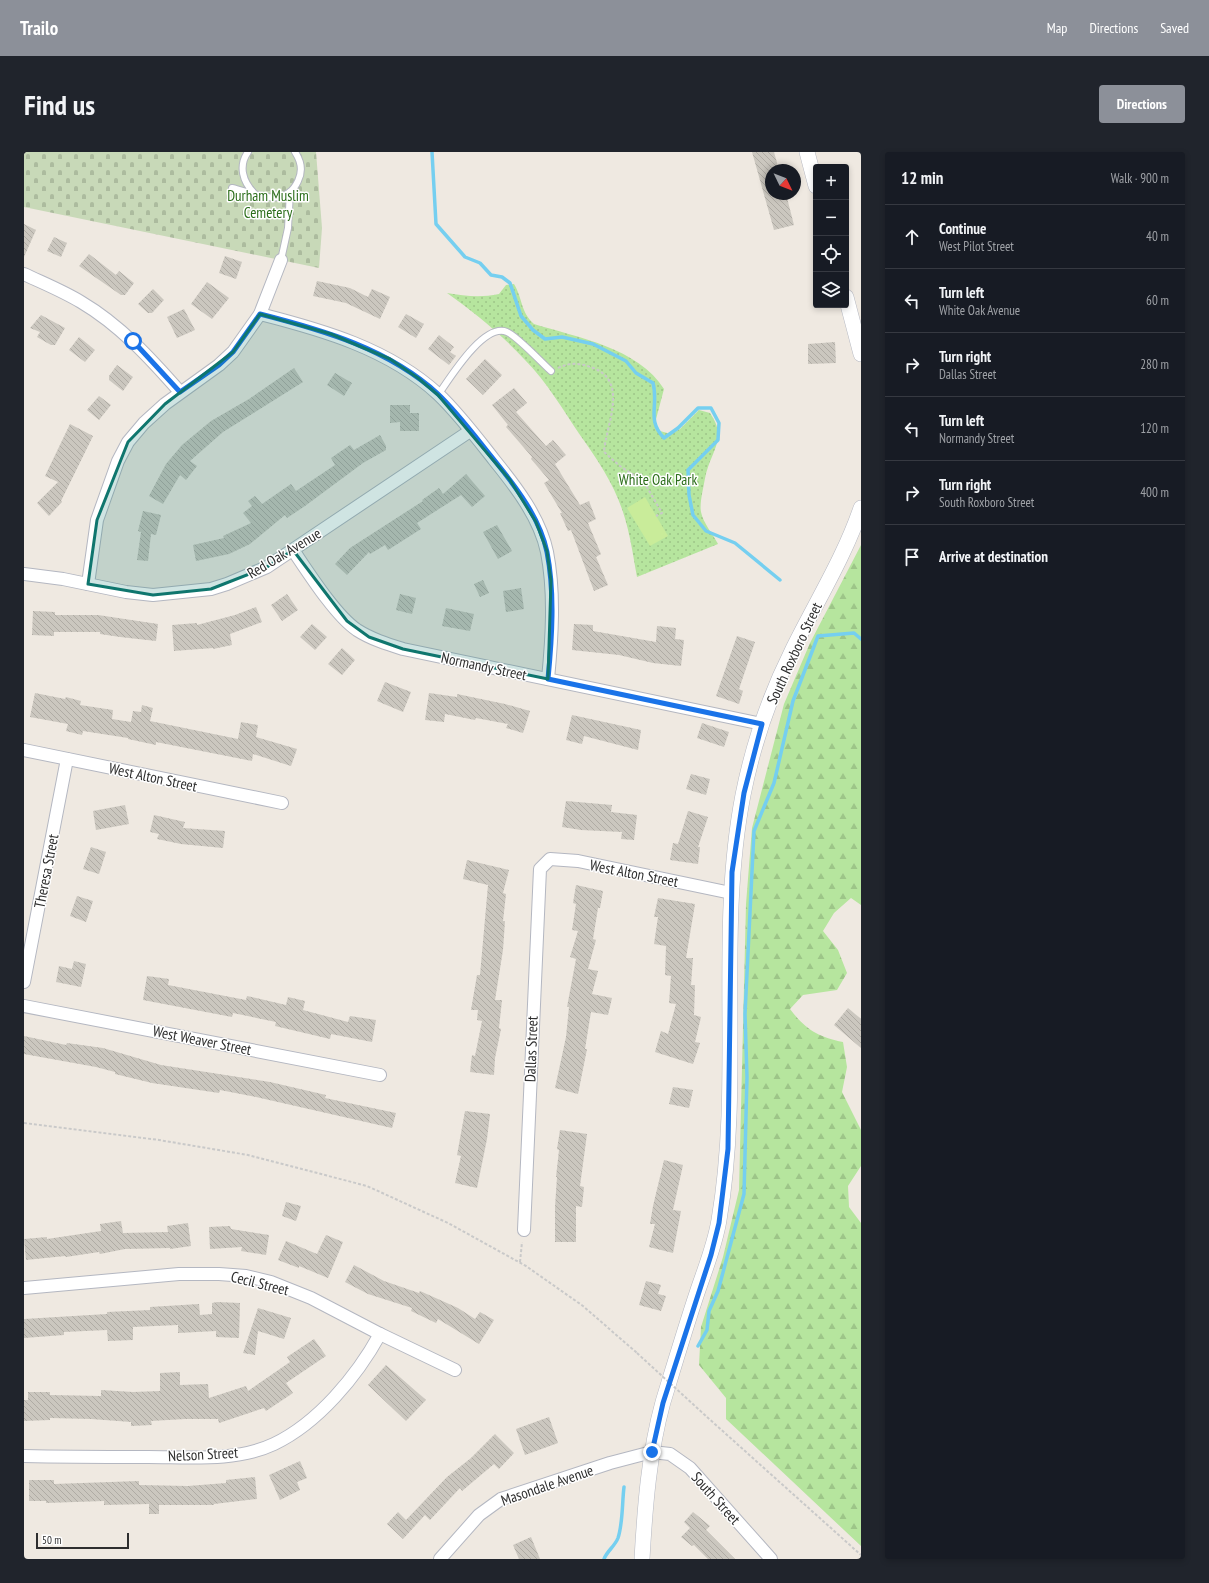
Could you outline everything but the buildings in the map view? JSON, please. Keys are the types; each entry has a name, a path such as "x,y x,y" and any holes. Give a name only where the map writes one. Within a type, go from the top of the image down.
{"street":[{"path":"807,152 813,175"},
{"path":"88,584 97,520 118,461 128,442 144,423 180,392 219,365 233,352 260,314 281,260"},
{"path":"24,274 82,303 106,319 133,341 180,392"},
{"path":"849,308 861,354"},
{"path":"260,314 331,334 390,359 418,378 438,395 510,480 536,522 547,551 551,581 550,657 548,679"},
{"name":"Red Oak Avenue","path":"24,574 88,584 126,592 152,595 211,589 227,584 267,567 470,431"},
{"name":"South Roxboro Street","path":"642,1559 652,1452 663,1403 711,1255 719,1223 729,1115 731,893 737,832 742,800 762,724 772,694 850,537 861,508"},
{"name":"Normandy Street","path":"293,550 322,591 347,621 369,636 403,649 762,724"},
{"name":"West Alton Street","path":"24,750 282,803"},
{"name":"Theresa Street","path":"24,982 67,759"},
{"name":"West Alton Street","path":"540,869 550,859 578,862 731,893"},
{"name":"Dallas Street","path":"524,1230 540,869"},
{"name":"West Weaver Street","path":"24,1006 380,1075"},
{"name":"Cecil Street","path":"24,1288 179,1274 246,1276 271,1282 311,1298 380,1334 455,1370"},
{"name":"Nelson Street","path":"24,1456 204,1457 238,1454 273,1444 307,1423 339,1391 357,1371 380,1334"},
{"name":"Masondale Avenue","path":"440,1559 479,1514 501,1499 610,1463 652,1452"},
{"name":"South Street","path":"652,1452 670,1454 690,1468 771,1559"}],"lane":[{"path":"248,152 243,162 242,171 248,187 254,193"},
{"path":"232,188 272,199 281,197 290,192 300,177 301,167 295,152"},
{"path":"281,260 288,228 290,192"},
{"path":"438,395 456,370 483,338 490,332 500,330 515,337 551,370"}],"path":[{"path":"551,370 565,365 584,364 602,371 610,378 613,394 612,410 605,436 604,452 620,466 644,482 662,512 656,516"},
{"path":"24,1123 159,1140 248,1155 360,1184 448,1223 520,1262 551,1282 583,1306 861,1555"},
{"path":"520,1262 524,1230"}],"highlighted area":[{"path":"260,314 331,334 390,359 418,378 438,395 510,480 536,522 547,551 551,581 548,679 403,649 369,637 347,621 293,550 267,567 211,589 153,595 88,584 97,520 128,442 165,404 233,352"}],"green space":[{"name":"Durham Muslim Cemetery","path":"24,152 316,152 322,228 319,268 24,207"},
{"name":"White Oak Park","path":"514,284 526,314 534,324 587,339 605,346 639,363 653,375 664,389 655,423 660,431 671,434 680,429 699,410 710,413 715,421 718,440 706,473 701,499 701,510 704,520 718,544 637,577 623,512 610,482 593,453 540,377 516,350 478,316 447,293 485,296 499,294 506,285"},
{"path":"645,497 668,536 650,546 627,508"},
{"path":"861,545 861,905 851,898 834,913 823,931 838,950 847,973 837,990 803,995 790,1009 801,1022 819,1035 843,1042 847,1067 842,1092 861,1130 861,1166 848,1186 849,1207 861,1223 861,1546 726,1419 726,1398 699,1365 701,1327 723,1257 739,1190 746,904 752,828 784,704 810,643"}],"waterway":[{"path":"432,152 436,224 465,257 480,263 491,275 502,277 510,283 521,316 533,330 545,339 562,337 593,344 626,361 636,373 653,383 655,398 654,418 656,425 664,438 678,428 698,408 711,408 719,423 718,440 688,470 689,495 693,515 706,531 735,543 780,580"},
{"path":"698,1346 707,1330 709,1311 718,1291 744,1194 747,1077 745,1014 754,831 774,783 793,701 818,636 854,633 861,639"},
{"path":"604,1559 615,1544 620,1532 624,1487"}],"route":[{"path":"133,341 180,392 219,365 233,352 248,334 260,314 308,326 390,359 418,378 438,395 510,480 536,522 547,551 551,581 550,657 548,679 762,724 744,793 732,872 728,1149 719,1223 711,1255 697,1294 663,1403 652,1452"}]}
